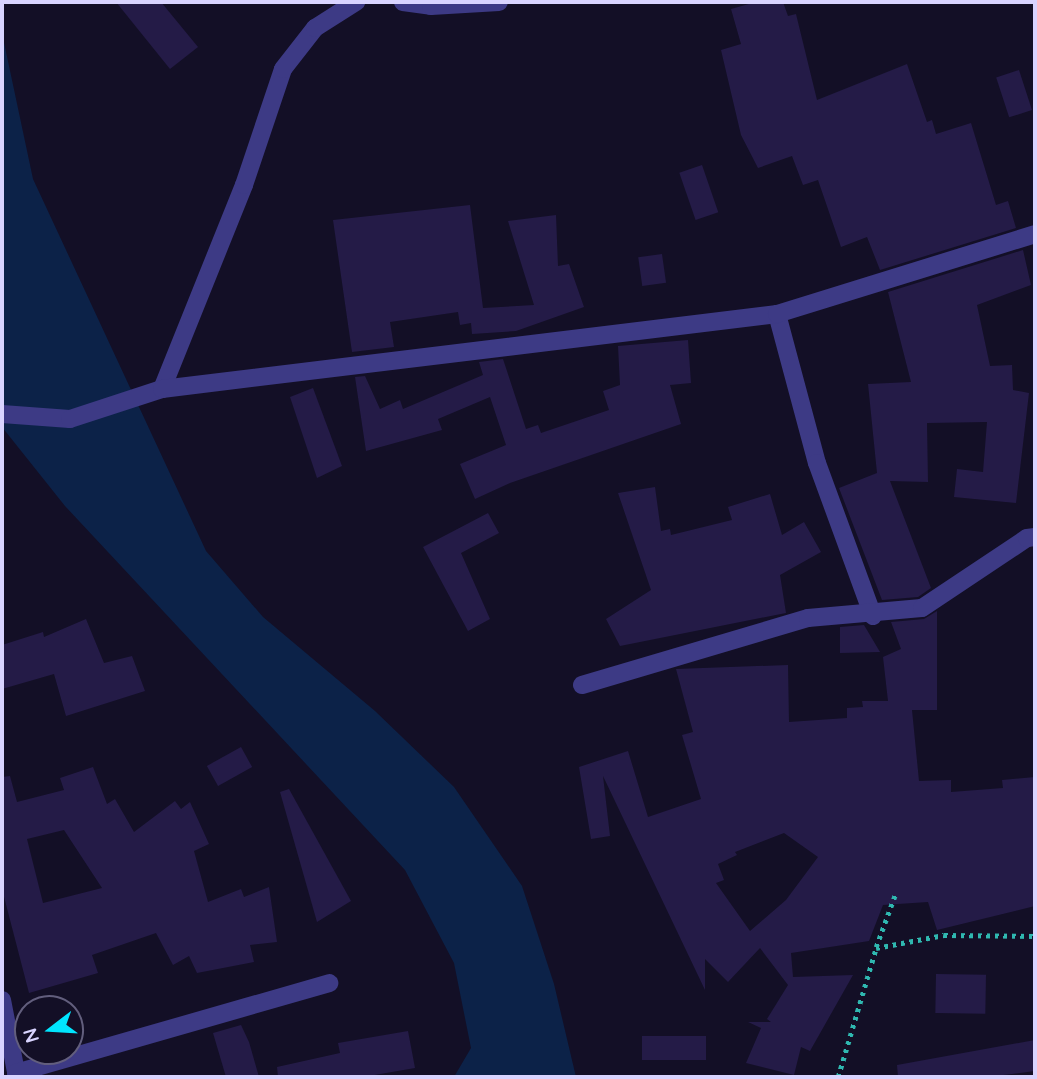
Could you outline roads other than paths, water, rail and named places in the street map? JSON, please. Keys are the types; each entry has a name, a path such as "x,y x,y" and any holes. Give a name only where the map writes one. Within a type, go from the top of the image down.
{"street":[{"path":"162,389 244,185 283,69 315,29 356,2"},
{"path":"403,2 431,6 499,2"},
{"path":"2,414 70,419 162,389 777,314 1035,234"},
{"path":"777,314 817,463 873,616"},
{"path":"582,685 751,631 808,618 873,616 922,608 1027,538 1035,537"},
{"path":"2,1000 16,1075 329,983"}],"water":[{"path":"2,33 33,179 206,551 263,617 375,711 454,787 522,886 554,984 576,1077 454,1077 471,1048 454,963 405,870 65,506 2,427"}]}
